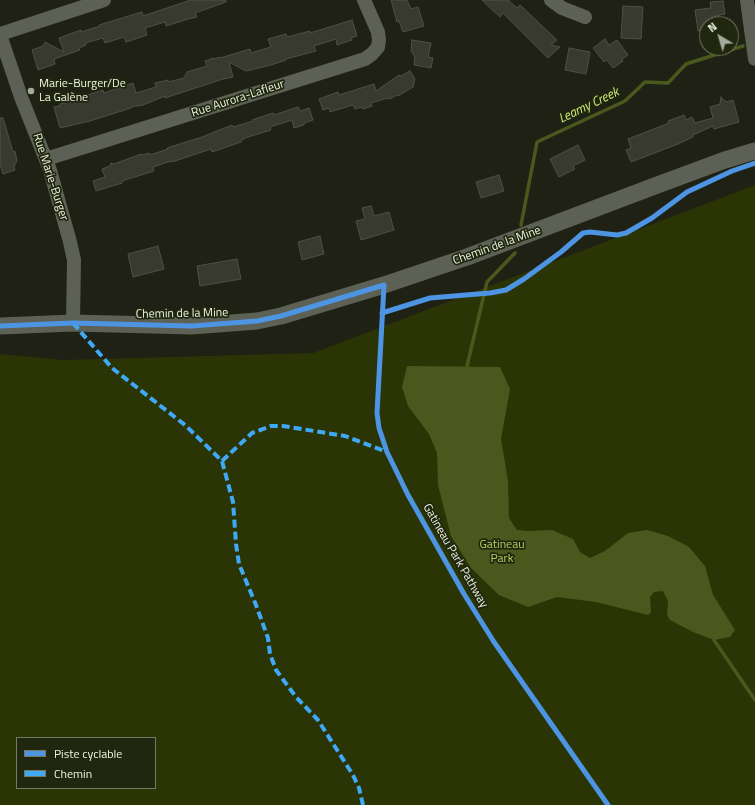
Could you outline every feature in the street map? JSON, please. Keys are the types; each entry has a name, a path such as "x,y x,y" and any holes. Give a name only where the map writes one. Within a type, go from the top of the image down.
{"street":[{"path":"0,34 104,0"},
{"name":"Rue Aurora-Lafleur","path":"46,159 365,59 378,47 379,40 378,32 364,0"},
{"path":"551,0 562,8 585,17"},
{"path":"747,0 755,59"},
{"name":"Rue Marie-Burger","path":"0,34 19,90 46,159 56,189 70,242 74,260 73,323"},
{"name":"Chemin de la Mine","path":"0,326 73,323 192,326 258,320 280,316 377,287 467,257 725,160 755,151"}],"green space":[{"name":"Gatineau Park","path":"755,185 755,805 0,805 0,354 63,360 313,353"}],"shaded area":[{"path":"407,366 500,367 510,389 501,439 508,481 509,518 517,530 552,530 573,539 580,552 590,558 605,551 628,533 647,530 668,536 689,547 705,566 713,595 735,630 730,637 714,640 693,632 670,620 667,615 668,601 663,591 654,592 650,597 651,612 648,615 596,602 557,597 528,607 499,595 471,568 451,536 438,485 437,453 429,434 408,406 402,387"}],"building":[{"path":"191,0 226,0 226,2 195,13 197,17 166,26 165,22 145,28 147,35 126,42 124,37 105,43 103,38 85,43 86,45 79,48 80,50 54,59 55,64 38,70 32,50 43,46 45,42 64,52 59,38 142,12 143,16"},
{"path":"391,0 407,0 411,9 418,7 424,26 403,32 399,21 397,22"},
{"path":"482,0 508,0 517,8 520,5 557,40 551,45 560,47 548,58 503,13 500,17"},
{"path":"723,1 725,14 715,16 699,16 698,31 695,10 711,8 710,2"},
{"path":"623,6 643,7 641,39 621,38"},
{"path":"352,20 357,36 351,38 352,40 337,45 336,39 314,46 316,51 246,71 229,62 233,77 165,98 165,96 143,105 131,107 90,121 60,128 54,107 60,106 60,104 65,102 103,90 104,93 133,83 136,93 156,87 155,83 168,80 168,82 184,78 187,72 207,66 205,61 250,49 251,53 271,47 268,39 286,34 287,37 310,31 310,33"},
{"path":"605,39 609,45 617,40 628,55 622,59 623,61 613,68 607,60 604,62 593,48"},
{"path":"412,40 431,43 428,57 433,58 431,68 414,65 415,57 411,51"},
{"path":"569,48 590,52 586,74 565,70"},
{"path":"410,71 415,79 413,87 398,96 397,95 390,99 388,98 371,103 372,106 363,109 362,107 355,109 353,105 330,112 329,108 323,110 319,99 338,92 339,95 374,84 376,91 399,75 401,76"},
{"path":"721,97 726,102 733,100 739,122 714,129 713,126 678,144 631,162 626,150 631,148 628,139 669,123 668,121 684,115 686,120 692,117 695,123 713,118 710,107 720,104"},
{"path":"298,107 300,111 309,108 313,120 294,128 292,120 270,127 271,130 245,138 241,142 212,152 211,149 153,167 154,171 96,191 93,181 105,177 102,169 110,166 111,163 114,164 141,154 149,153 150,155 232,125 233,127 273,113 274,115"},
{"path":"0,118 3,118 17,161 14,166 15,170 3,174 0,164"},
{"path":"578,145 585,160 573,166 575,169 559,177 550,159"},
{"path":"499,175 504,191 481,198 476,182"},
{"path":"371,206 374,216 389,212 394,230 361,240 356,221 365,219 362,208"},
{"path":"320,236 324,254 302,260 298,242"},
{"path":"158,246 164,269 133,277 128,254"},
{"path":"237,259 241,279 200,286 197,266"}],"waterway":[{"name":"Leamy Creek","path":"521,225 537,142 625,101 645,82 668,83 686,64 743,46"},
{"name":"Leamy Creek","path":"467,366 487,282 515,253"},
{"name":"Leamy Creek","path":"714,640 755,700"}],"marked path":[{"path":"73,323 112,368 185,425 222,461 233,502 239,564 268,638 270,654 276,670 296,697 318,720 353,775 359,788 363,805"},
{"path":"222,461 252,433 271,426 283,426 345,436 387,452"}],"cycle path":[{"path":"382,313 430,298 490,293 506,290 561,252 583,233 590,232 617,235 626,233 652,218 687,192 732,171 755,163"},
{"name":"Gatineau Park Pathway","path":"0,326 73,323 192,326 257,321 281,316 384,285 377,413 379,428 387,452 408,495 464,594 494,642 608,805"}],"place":[{"name":"Marie-Burger/De La Galène","path":"31,91"}]}
